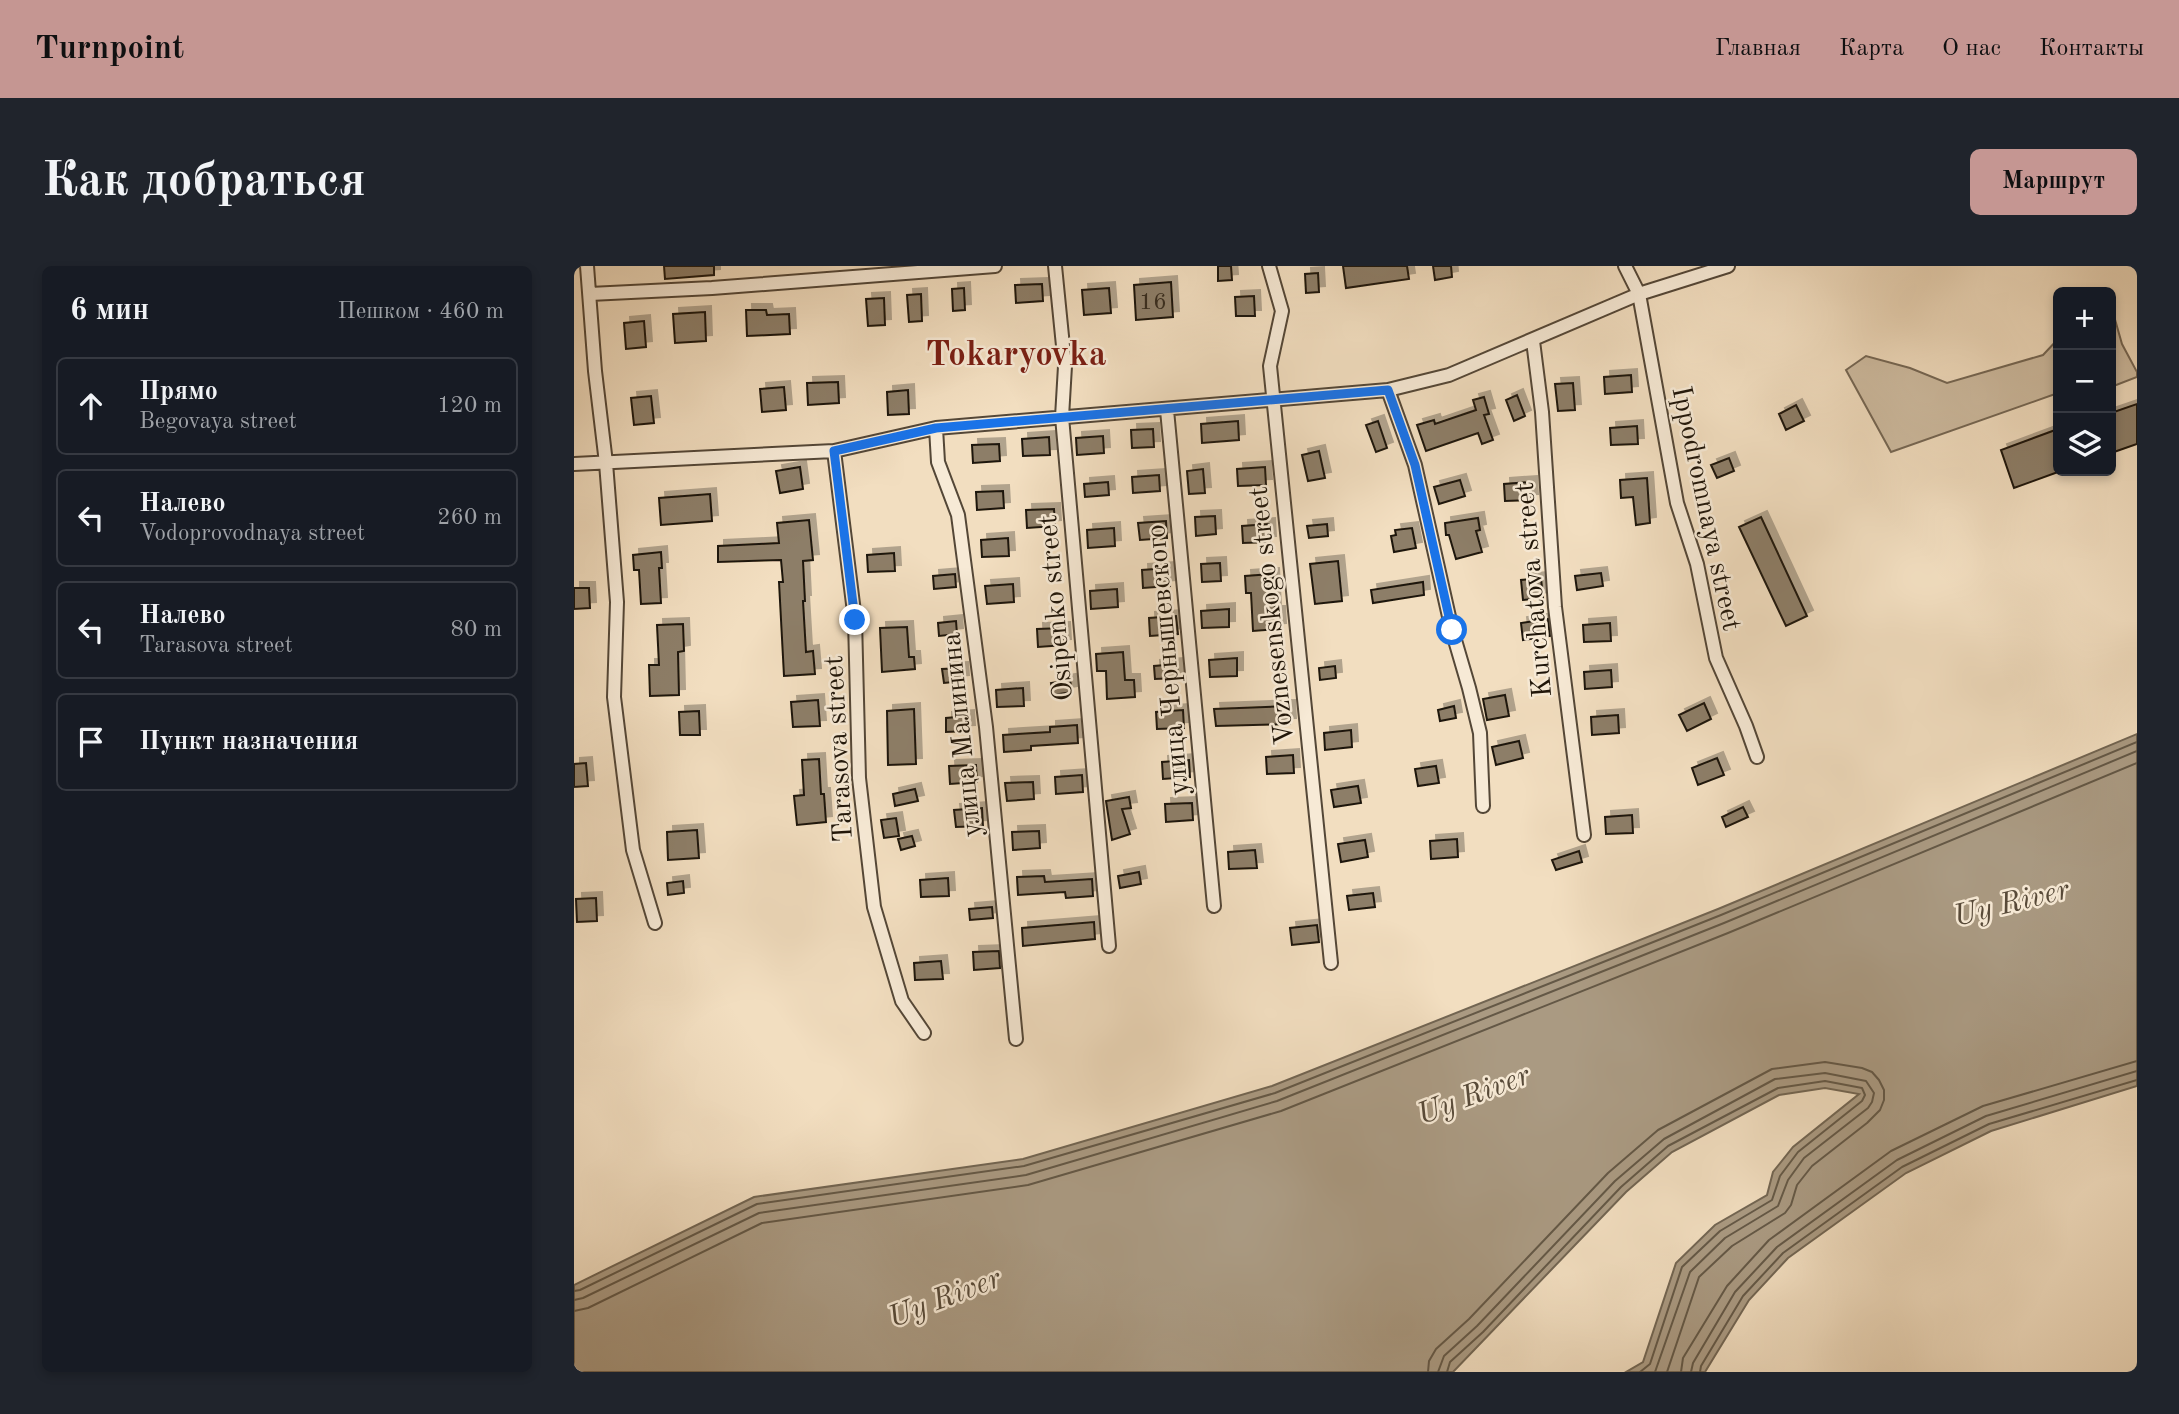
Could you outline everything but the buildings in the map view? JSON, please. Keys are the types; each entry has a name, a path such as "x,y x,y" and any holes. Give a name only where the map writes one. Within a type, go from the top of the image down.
{"street":[{"path":"587,266 594,371 606,463 617,602 614,698 633,850 655,923"},
{"path":"590,294 712,288 995,266"},
{"name":"Osipenko street","path":"1055,266 1065,366 1062,417 1109,946"},
{"name":"Voznesenskogo street","path":"1269,266 1282,312 1270,366 1331,963"},
{"name":"Ippodromnaya street","path":"1625,266 1639,294 1677,503 1696,564 1716,658 1757,757"},
{"path":"574,464 834,451 936,428 1388,390 1449,375 1639,294 1728,266"},
{"name":"Kurchatova street","path":"1534,341 1542,412 1555,607 1584,835"},
{"path":"1388,390 1415,465 1452,630 1480,733 1483,806"},
{"name":"улица Чернышевского","path":"1167,410 1214,906"},
{"name":"улица Малинина","path":"936,428 938,462 958,515 974,634 986,727 1016,1039"},
{"name":"Tarasova street","path":"834,451 855,620 859,778 872,897 902,1001 924,1033"}],"shaded area":[{"path":"2116,323 2122,344 2137,377 2116,385"},
{"path":"2053,344 2053,395 1891,452 1846,370 1866,356 1910,368 1947,383 2043,355"}],"water":[{"name":"Uy River","path":"2137,734 2137,1086 1991,1131 1906,1173 1788,1258 1749,1300 1705,1372 1626,1372 1643,1362 1676,1263 1715,1225 1767,1195 1773,1172 1793,1147 1859,1094 1825,1088 1779,1095 1672,1152 1626,1192 1453,1372 574,1372 574,1285 754,1197 1023,1159 1272,1086 1718,909"}],"district":[{"name":"Tokaryovka","path":"1016,353"}],"route":[{"path":"855,620 834,451 936,428 1388,390 1415,465 1452,630"}]}
